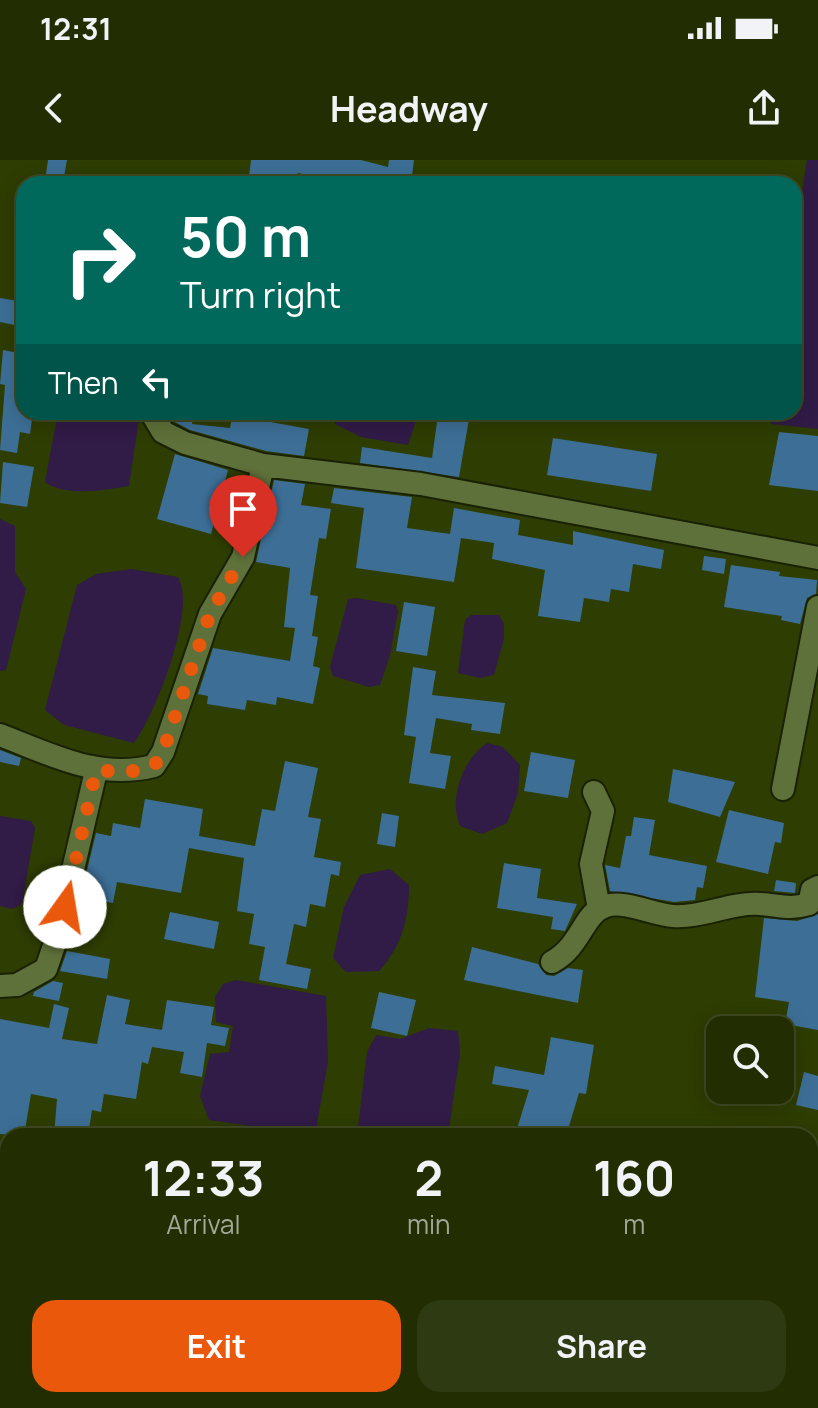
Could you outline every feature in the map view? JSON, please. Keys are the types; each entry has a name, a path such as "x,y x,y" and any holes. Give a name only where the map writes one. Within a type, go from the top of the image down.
{"street":[{"path":"156,420 163,432 185,443 263,465 421,484 818,558"},
{"path":"0,735 96,771 133,771 154,766 163,752 210,614 243,557 263,465"},
{"path":"783,789 818,607"},
{"path":"0,986 17,985 46,969 58,934 96,771"},
{"path":"594,792 603,811 591,864 599,909"},
{"path":"552,962 564,955 578,940 592,912 609,904 674,916 758,904 793,909 809,904 812,890 818,887"}],"shaded area":[{"path":"807,160 818,160 818,429 771,424 772,420 802,420 802,192"},
{"path":"57,420 139,420 129,486 74,491 53,487 45,482"},
{"path":"336,420 416,420 408,445 361,437 335,424"},
{"path":"0,519 15,526 15,572 26,589 6,670 0,671"},
{"path":"131,569 178,577 182,592 182,612 171,661 153,709 134,743 64,725 45,710 77,585 96,574"},
{"path":"348,599 396,605 398,611 390,655 380,685 369,687 333,676 330,667"},
{"path":"471,615 499,615 504,624 504,638 494,675 480,678 458,673 465,620"},
{"path":"487,743 503,747 520,765 518,793 507,823 482,834 460,826 456,804 465,769"},
{"path":"0,816 31,821 35,828 22,904 12,909 0,906"},
{"path":"390,869 409,885 408,909 399,942 379,971 346,972 333,958 344,907 360,875"},
{"path":"236,980 326,996 328,1061 316,1128 266,1128 209,1120 200,1096 210,1054 229,1052 233,1026 216,1022 215,997 223,984"},
{"path":"429,1028 458,1031 460,1053 449,1128 358,1128 367,1052 376,1035 400,1039"}],"building":[{"path":"48,160 67,160 64,176 46,174"},
{"path":"251,160 361,160 388,167 389,160 414,160 412,176 313,176 298,173 297,176 249,176"},
{"path":"0,298 16,301 16,325 0,322"},
{"path":"3,350 16,352 16,420 32,420 30,434 20,432 17,453 0,450 5,385 0,384"},
{"path":"193,420 192,424 230,428 232,420 260,420 309,429 304,456 266,451 190,430 173,421"},
{"path":"437,420 469,420 459,477 360,463 362,447 432,458"},
{"path":"779,432 818,436 818,491 769,485"},
{"path":"553,438 657,454 651,491 547,475"},
{"path":"175,454 228,470 211,534 157,519"},
{"path":"3,462 34,467 27,507 0,503"},
{"path":"274,480 305,484 301,505 331,509 326,539 319,538 310,595 318,596 312,636 318,637 313,666 320,668 313,704 277,697 276,705 247,700 245,710 207,704 208,696 198,694 213,648 290,661 295,628 284,627 290,568 256,562"},
{"path":"334,488 412,497 407,528 450,534 454,508 520,520 518,535 573,545 573,531 664,550 661,569 633,564 629,592 611,589 609,602 584,598 580,622 538,616 545,570 492,559 494,543 461,538 454,582 356,568 364,508 331,503"},
{"path":"704,556 726,559 724,574 702,570"},
{"path":"731,565 780,572 779,576 817,580 816,594 807,598 800,624 781,620 782,616 724,607"},
{"path":"404,602 435,607 427,656 396,651"},
{"path":"413,667 436,671 432,695 505,703 500,734 471,730 472,724 436,718 430,753 451,756 445,789 409,783 416,737 404,735"},
{"path":"0,750 21,758 19,766 0,762"},
{"path":"531,752 575,760 568,798 524,791"},
{"path":"285,761 318,768 308,817 321,819 314,857 341,862 339,876 331,874 325,907 310,904 306,927 294,924 286,964 311,969 307,989 259,980 265,947 249,944 254,914 237,911 244,858 189,848 181,893 117,882 113,903 101,901 98,920 76,916 96,833 111,836 113,823 140,828 145,799 203,809 199,836 255,846 262,809 275,811"},
{"path":"673,769 735,782 720,817 668,802"},
{"path":"729,810 784,823 781,843 775,842 768,874 716,862"},
{"path":"382,813 399,816 395,847 377,844"},
{"path":"634,817 655,820 649,855 707,866 703,888 697,887 695,900 674,902 610,891 605,865 620,868 626,836 631,836"},
{"path":"504,863 541,869 537,898 577,904 565,931 551,929 553,917 497,908"},
{"path":"776,880 796,883 795,893 774,891"},
{"path":"170,912 219,922 214,949 164,939"},
{"path":"818,914 818,1030 794,1026 794,1016 786,1016 789,1002 755,997 764,918 797,921"},
{"path":"472,947 538,964 546,975 554,976 568,968 583,970 578,1003 464,980"},
{"path":"67,951 110,959 107,979 60,971"},
{"path":"53,981 63,983 59,1001 33,996 34,992"},
{"path":"379,992 416,1000 407,1036 371,1028"},
{"path":"107,995 130,1000 125,1024 162,1030 167,1000 214,1007 211,1025 229,1028 225,1046 207,1043 202,1077 180,1073 184,1052 152,1047 148,1064 142,1062 136,1099 104,1094 101,1112 92,1110 89,1128 55,1128 57,1099 31,1094 25,1128 0,1128 0,1019 49,1028 54,1004 69,1008 62,1039 97,1044"},
{"path":"551,1037 594,1045 586,1094 579,1093 568,1128 517,1128 529,1090 492,1084 495,1066 544,1075"},
{"path":"804,1072 818,1076 818,1110 796,1105"}],"route":[{"path":"65,907 96,771 133,771 154,766 163,752 210,614 243,557"}]}
